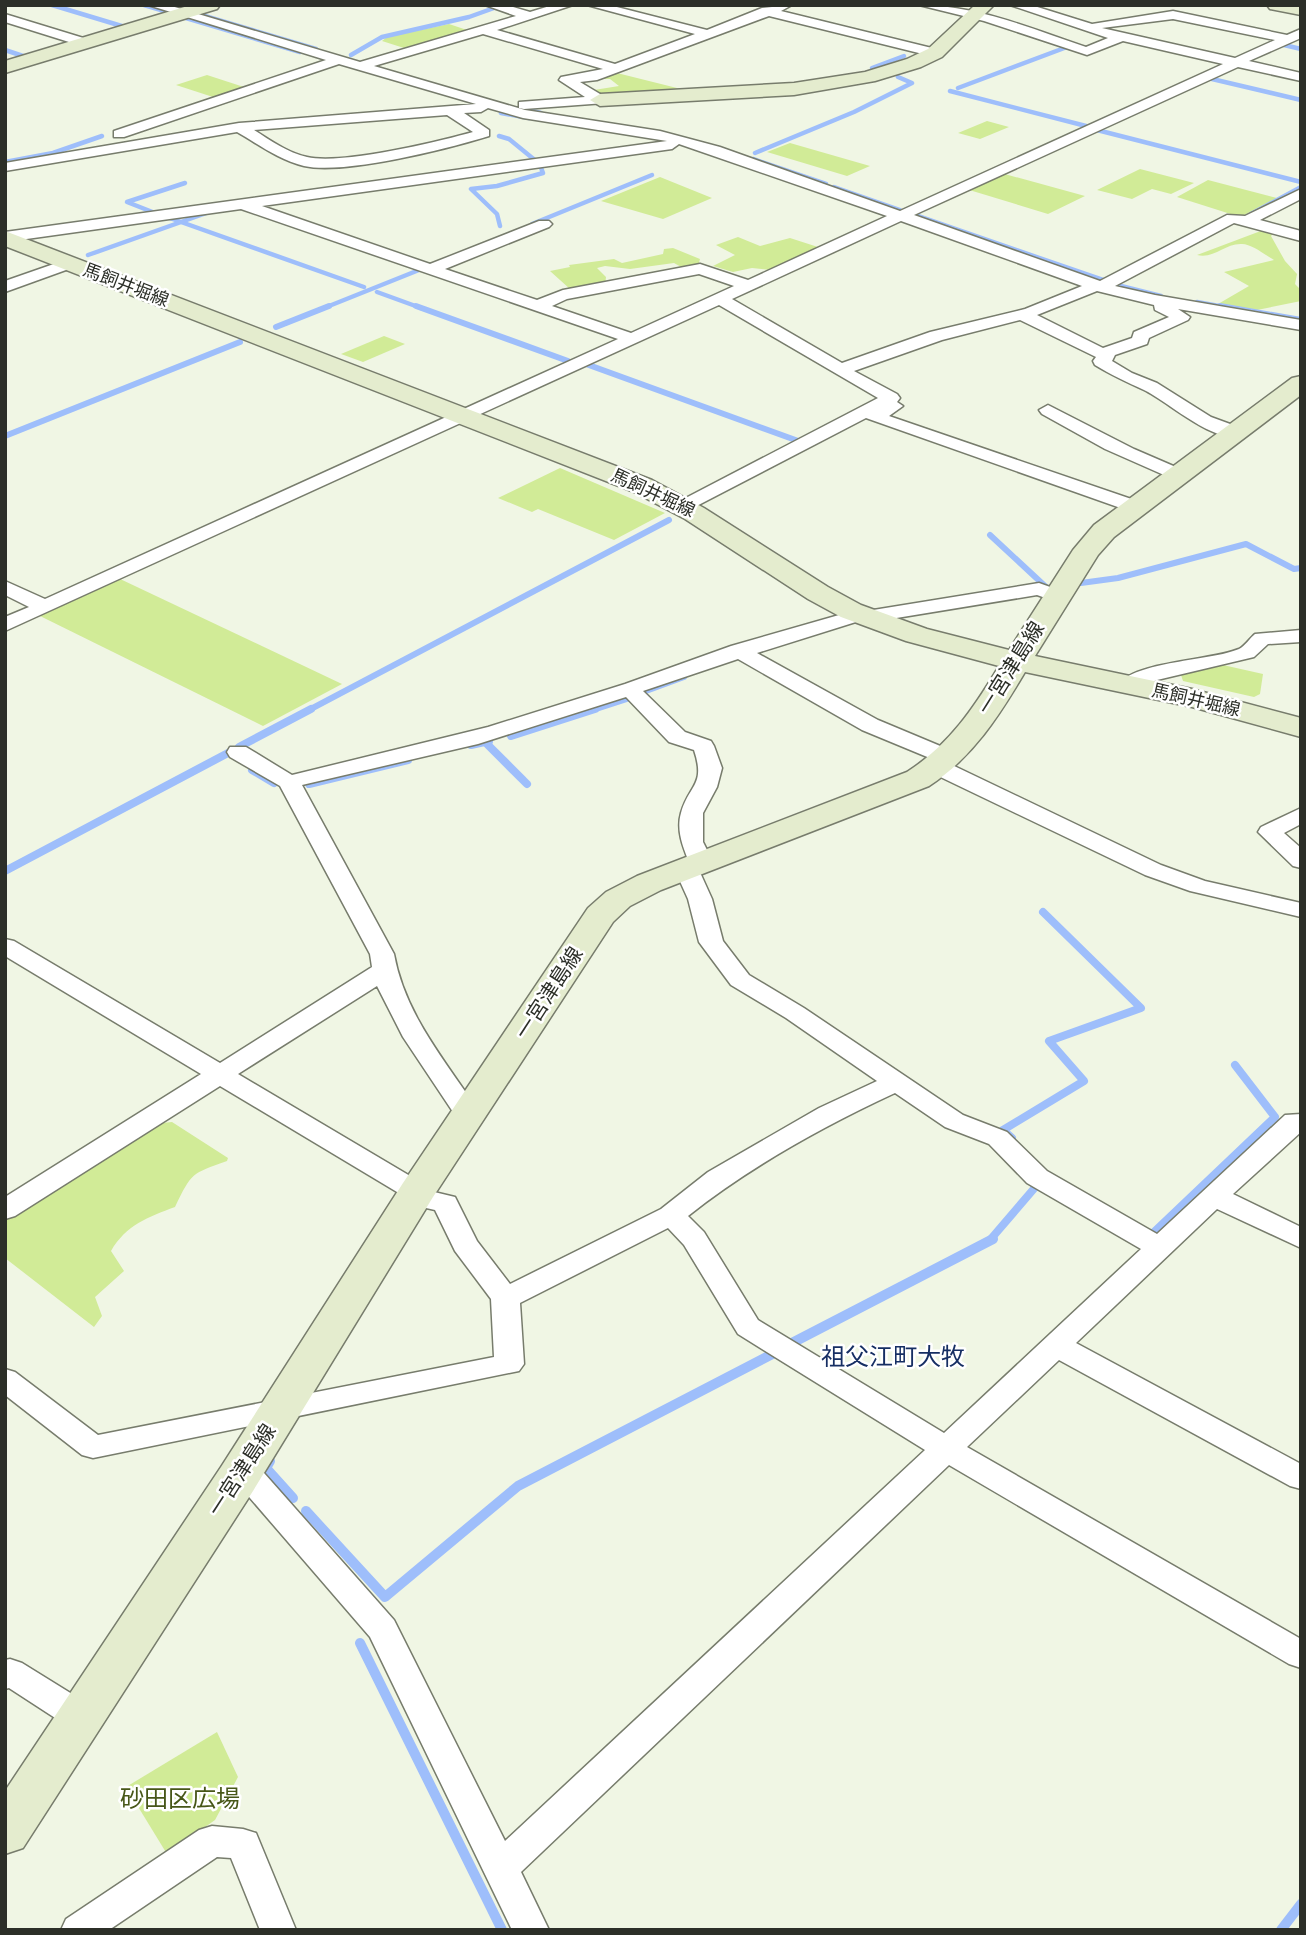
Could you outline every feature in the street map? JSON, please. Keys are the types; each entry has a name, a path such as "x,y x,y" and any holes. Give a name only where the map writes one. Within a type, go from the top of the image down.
{"main road":[{"path":"5,67 211,5"},
{"path":"1276,5 1301,10"},
{"path":"600,100 794,89 892,71 935,53 981,10"},
{"name":"馬飼井堀線","path":"5,237 643,486 685,506 818,593 863,616 951,646 1207,701 1301,728"},
{"name":"一宮津島線","path":"5,1833 237,1479 415,1194 600,915 618,899 694,865 918,779 943,763 975,726 1087,550 1104,531 1301,383"}],"street":[{"path":"155,5 523,114 660,135 690,143 1099,286 1155,300 1301,325"},
{"path":"491,5 531,16"},
{"path":"358,66 567,5"},
{"path":"593,5 708,34"},
{"path":"742,5 935,53"},
{"path":"660,135 617,116 600,100 566,80 592,77 786,5"},
{"path":"925,5 981,10 1087,51 1121,37"},
{"path":"1016,5 1121,37 1301,77"},
{"path":"1049,13 1065,5"},
{"path":"1052,39 1090,29 1172,15 1293,40"},
{"path":"5,18 85,43"},
{"path":"483,29 615,68"},
{"path":"5,625 899,215 1238,62 1293,40"},
{"path":"63,155 338,60"},
{"path":"5,167 239,127 600,100"},
{"path":"239,127 308,163 342,163 484,133 449,110"},
{"path":"5,237 690,143"},
{"path":"342,163 390,183"},
{"path":"1247,222 1301,193"},
{"path":"240,204 631,338"},
{"path":"839,370 936,335 1021,314 1099,286 1232,218 1301,236"},
{"path":"431,269 544,223"},
{"path":"5,287 71,263"},
{"path":"538,306 563,295 700,270 747,285"},
{"path":"719,298 794,340 839,370 901,403 874,417 1136,507"},
{"path":"1102,354 1141,340 1140,336 1182,317 1154,304 1155,300"},
{"path":"1021,314 1107,356 1101,361 1126,377 1151,387 1205,421 1234,432"},
{"path":"685,506 891,398"},
{"path":"1048,410 1107,444 1178,475"},
{"path":"5,587 45,607"},
{"path":"289,782 494,733 630,690 738,650 863,616 1039,589 1057,596"},
{"path":"1128,685 1150,675 1247,653 1262,638 1301,636"},
{"path":"738,650 870,725 1153,870 1198,886 1301,911"},
{"path":"630,690 677,737 703,746 712,768 706,787 692,813 694,865 699,899 711,942 740,980 795,1013 954,1121 998,1138 1037,1177 1159,1247"},
{"path":"238,752 289,782 382,954 383,971 400,1011 468,1115"},
{"path":"1301,815 1269,832 1301,861"},
{"path":"5,946 415,1194 445,1203 465,1244 505,1298 509,1364 93,1447 5,1379"},
{"path":"5,1210 383,971"},
{"path":"505,1298 671,1215 718,1178 828,1114 896,1082"},
{"path":"500,1868 1294,1121 1301,1124"},
{"path":"1214,1196 1301,1239"},
{"path":"671,1215 694,1239 748,1327 946,1449 1301,1656"},
{"path":"1056,1345 1301,1478"},
{"path":"237,1479 253,1481 382,1629 531,1930"},
{"path":"5,1676 10,1672 81,1717"},
{"path":"79,1930 212,1841 243,1844 278,1930"}],"green space":[{"path":"449,24 470,31 404,48 382,41 387,37"},
{"path":"613,72 689,91 605,96 594,90 619,86 610,79 591,79"},
{"path":"207,75 247,88 216,98 176,85"},
{"path":"987,121 1009,127 980,139 958,133"},
{"path":"790,143 870,166 847,176 767,152"},
{"path":"1140,169 1194,183 1171,194 1152,189 1132,199 1097,190"},
{"path":"1001,173 1085,196 1048,214 966,189"},
{"path":"660,177 712,198 663,219 601,201"},
{"path":"1208,180 1277,198 1240,217 1177,197"},
{"path":"1266,229 1275,231 1271,236 1285,261 1297,274 1295,284 1301,290 1301,301 1257,310 1218,304 1249,286 1224,272 1274,260 1246,244 1236,244 1209,255 1197,255"},
{"path":"738,237 760,246 790,238 821,248 770,270 752,268 733,272 713,266 735,255 716,245"},
{"path":"673,248 700,259 698,266 683,268 674,263 630,269 605,266 597,268 606,277 605,286 570,289 550,271 570,267 569,265 614,259 622,263 663,254 664,249"},
{"path":"384,336 405,344 363,362 341,354"},
{"path":"560,468 665,513 614,540 538,509 532,512 498,498"},
{"path":"118,578 342,684 263,726 38,615"},
{"path":"1223,665 1263,674 1260,694 1254,697 1183,681 1180,672"},
{"path":"172,1122 228,1158 227,1161 199,1172 189,1180 175,1207 139,1223 117,1242 111,1251 124,1271 95,1297 102,1316 94,1327 5,1258 5,1220 162,1123"},
{"name":"砂田区広場","path":"217,1732 238,1777 215,1820 167,1854 126,1787"}],"waterway":[{"path":"52,5 125,27"},
{"path":"144,5 171,13"},
{"path":"169,5 183,9"},
{"path":"351,55 382,37 469,17 494,8"},
{"path":"198,14 316,49"},
{"path":"186,18 300,52"},
{"path":"1284,45 1301,49"},
{"path":"958,88 1067,47"},
{"path":"5,50 26,57"},
{"path":"872,68 904,56"},
{"path":"755,153 854,112 912,83 898,77"},
{"path":"1212,79 1301,100"},
{"path":"950,91 1086,126"},
{"path":"523,109 541,113"},
{"path":"501,113 529,118"},
{"path":"1097,130 1301,182"},
{"path":"5,162 53,153 102,136"},
{"path":"499,136 509,139 536,161"},
{"path":"753,159 826,184"},
{"path":"500,226 497,214 471,189 497,186 543,173 540,165"},
{"path":"532,224 652,175"},
{"path":"155,213 127,202 185,183"},
{"path":"834,187 900,210"},
{"path":"1251,214 1301,187"},
{"path":"181,222 212,211"},
{"path":"912,214 1103,280"},
{"path":"167,217 181,222"},
{"path":"88,255 181,222"},
{"path":"181,222 364,287"},
{"path":"329,306 419,270"},
{"path":"1113,284 1161,296"},
{"path":"377,292 421,308"},
{"path":"1197,302 1230,308"},
{"path":"276,327 329,306"},
{"path":"324,308 329,306"},
{"path":"416,306 568,361"},
{"path":"1220,306 1301,320"},
{"path":"5,436 240,342"},
{"path":"586,364 801,442"},
{"path":"307,711 669,520"},
{"path":"990,535 1046,587"},
{"path":"1081,583 1118,578 1246,544 1294,569 1301,568"},
{"path":"646,691 684,677"},
{"path":"590,711 627,699"},
{"path":"239,747 311,709"},
{"path":"511,736 595,709"},
{"path":"471,745 489,741"},
{"path":"485,742 527,784"},
{"path":"5,871 228,753"},
{"path":"309,784 408,760"},
{"path":"252,770 274,783"},
{"path":"1012,1138 1003,1130 1084,1081 1049,1041 1141,1008 1043,912"},
{"path":"1146,1232 1151,1235 1275,1117 1235,1065"},
{"path":"990,1240 1038,1184"},
{"path":"790,1344 993,1239"},
{"path":"306,1511 385,1597 518,1486 778,1351"},
{"path":"270,1461 266,1468 293,1498"},
{"path":"360,1643 502,1930"},
{"path":"1281,1930 1301,1904"}],"district":[{"name":"祖父江町大牧","path":"893,1357"}]}
